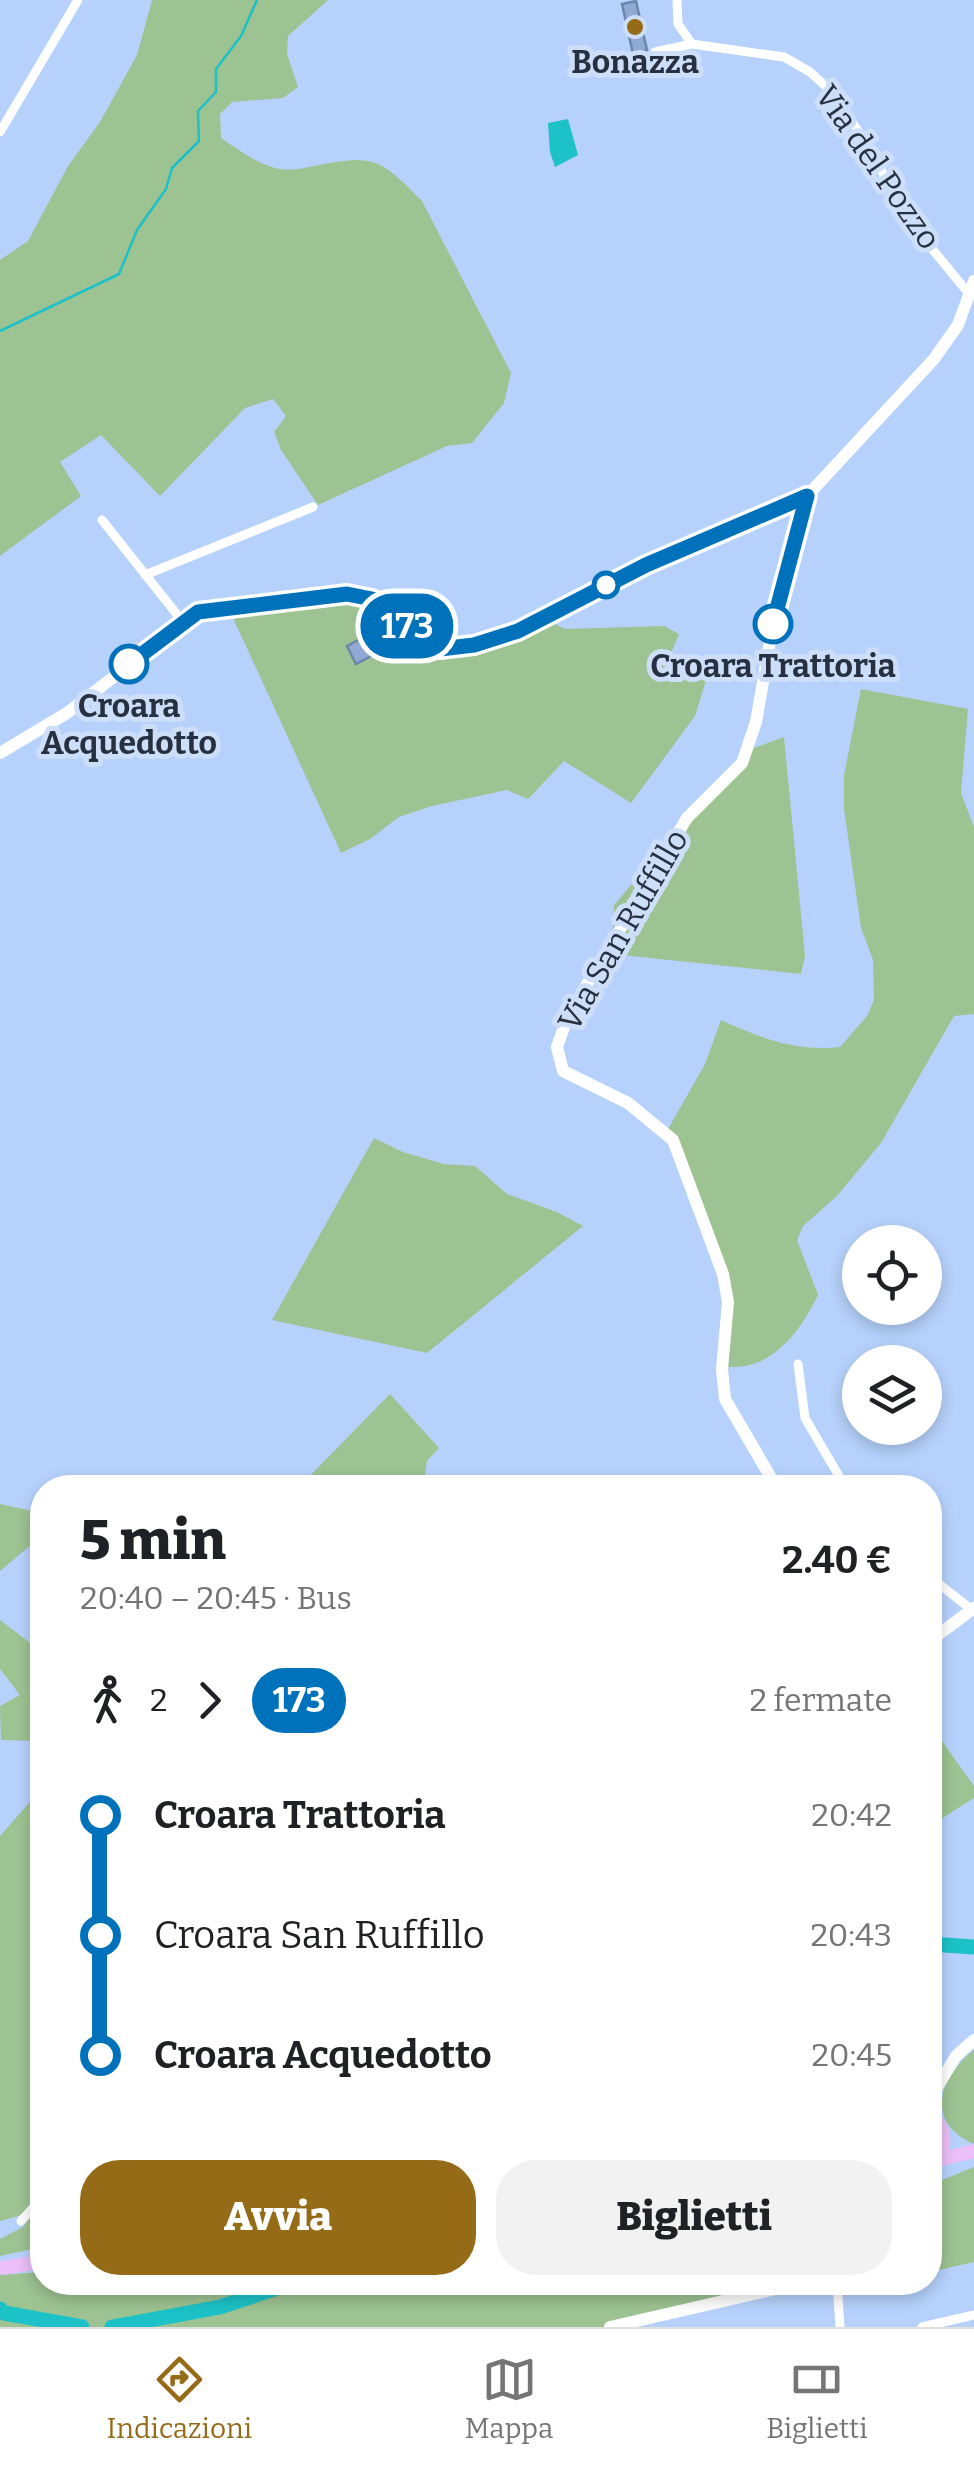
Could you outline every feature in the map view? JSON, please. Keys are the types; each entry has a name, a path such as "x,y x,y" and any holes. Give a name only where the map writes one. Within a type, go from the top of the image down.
{"main road":[{"path":"942,2133 974,2151"},
{"path":"942,2142 944,2136"},
{"path":"942,2161 974,2151"},
{"path":"0,2268 30,2264"}],"street":[{"path":"0,132 78,0"},
{"path":"677,0 678,24 692,44"},
{"name":"Via del Pozzo","path":"656,52 692,44 784,57 810,72 831,91 871,150 905,216 972,288"},
{"path":"0,753 68,713 198,612 347,594 372,599 392,609 418,638 440,649 474,645 518,631 646,565 807,496 934,359 958,326 972,288"},
{"name":"Via San Ruffillo","path":"769,1475 725,1400 722,1369 728,1302 724,1274 673,1140 628,1103 563,1071 556,1048 568,1016 687,818 742,763 756,722 772,630 807,496"},
{"path":"144,575 313,507"},
{"path":"102,520 183,622"},
{"path":"798,1364 805,1418 838,1475"},
{"path":"942,1587 973,1609 942,1632"},
{"path":"942,2080 956,2056 974,2040"},
{"path":"21,2222 30,2212"},
{"path":"610,2327 749,2295"},
{"path":"839,2295 840,2327"},
{"path":"922,2327 974,2315"}],"shaded area":[{"path":"152,0 328,0 288,36 287,54 298,87 283,98 232,102 220,114 221,138 275,168 363,160 384,167 407,186 422,201 511,373 504,403 472,443 447,446 318,505 281,450 274,432 286,416 273,399 245,408 160,496 101,435 60,462 81,496 0,556 0,260 28,241 68,166 100,122 137,55"},
{"path":"568,119 578,155 555,167 548,123"},
{"path":"348,599 398,610 439,643 458,645 549,621 565,629 664,626 679,634 668,661 708,674 695,716 631,803 564,761 528,799 507,790 432,806 399,817 370,839 341,853 228,607"},
{"path":"861,689 968,709 961,793 974,827 974,1014 954,1016 881,1143 836,1197 803,1226 797,1240 818,1295 791,1338 779,1350 751,1365 717,1365 725,1285 668,1129 705,1064 721,1020 779,1042 824,1048 840,1047 867,1016 874,1000 873,960 861,928 844,809 844,775"},
{"path":"784,737 805,956 801,974 612,954 614,905 745,751"},
{"path":"374,1138 403,1152 444,1164 475,1166 507,1194 583,1226 427,1353 272,1320"},
{"path":"390,1394 439,1448 427,1461 425,1475 311,1475"},
{"path":"0,1504 30,1510 30,1546 0,1571"},
{"path":"0,1620 30,1643 30,1741 1,1740 0,1706 20,1695 0,1669"},
{"path":"942,1741 974,1786 974,1798 942,1818"},
{"path":"30,1802 30,2213 0,2221 0,1836"},
{"path":"974,2050 974,2144 948,2124 942,2099 952,2073"},
{"path":"974,2167 974,2262 942,2269 942,2180"},
{"path":"30,2216 30,2250 0,2256 0,2239 23,2227"},
{"path":"30,2273 30,2295 763,2295 620,2327 0,2327 0,2275"}],"building":[{"name":"Bonazza","path":"636,1 647,50 633,54 622,4"},
{"path":"379,629 388,647 356,664 347,646"}],"waterway":[{"path":"0,331 119,274 137,230 166,189 172,168 199,141 198,111 216,92 216,69 241,36 257,0"},
{"path":"942,1945 974,1947"},
{"path":"112,2327 220,2307 256,2295"},
{"path":"0,2309 4,2313 82,2327"}],"bus line":[{"name":"173","path":"129,664 198,612 347,594 372,599 392,609 418,638 440,649 474,645 518,631 646,565 807,496 773,624"}],"place":[{"name":"Bonazza","path":"635,27"},
{"name":"Croara Trattoria","path":"773,624"},
{"name":"Croara Acquedotto","path":"129,664"}]}
